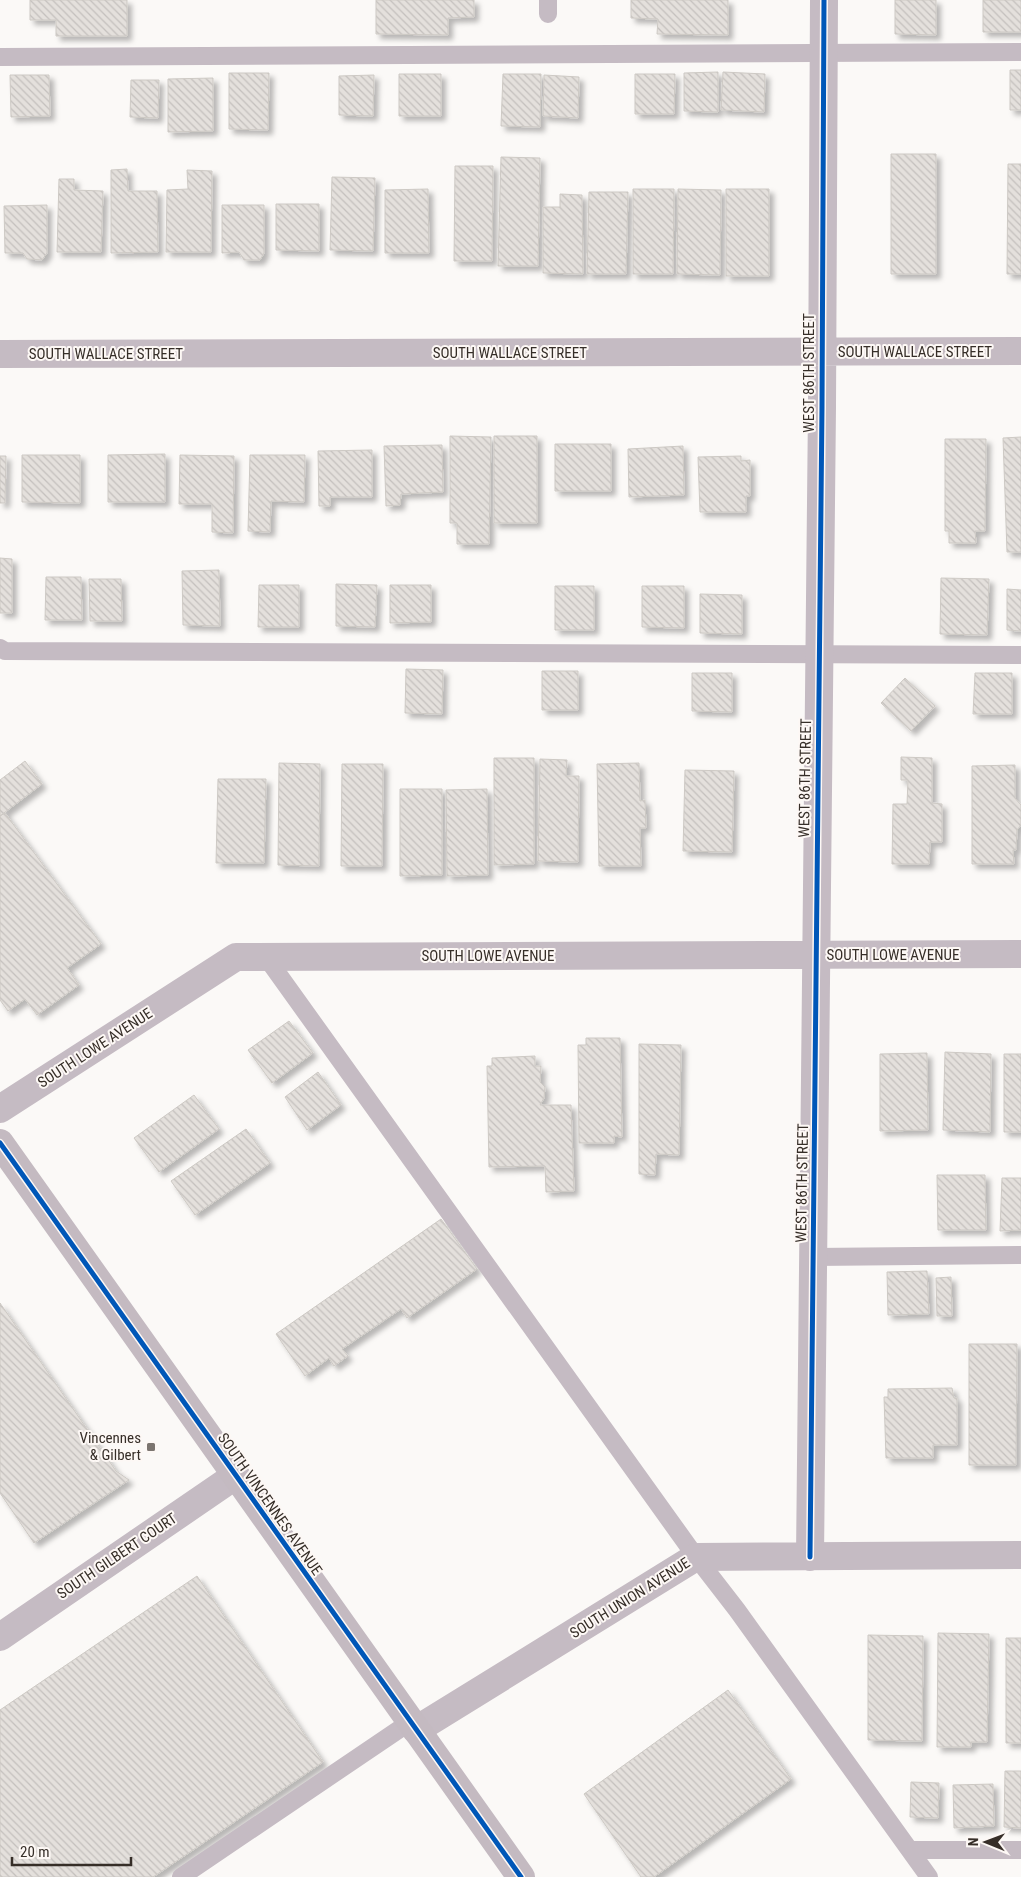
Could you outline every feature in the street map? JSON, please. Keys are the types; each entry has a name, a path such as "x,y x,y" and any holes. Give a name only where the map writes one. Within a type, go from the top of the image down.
{"street":[{"name":"WEST 86TH STREET","path":"810,1557 824,0"},
{"name":"SOUTH WALLACE STREET","path":"0,354 1021,351"},
{"name":"SOUTH LOWE AVENUE","path":"0,1109 236,957 1021,954"},
{"name":"SOUTH VINCENNES AVENUE","path":"0,1144 521,1877"},
{"name":"SOUTH GILBERT COURT","path":"0,1637 235,1476"},
{"name":"SOUTH UNION AVENUE","path":"413,1726 696,1557 1021,1555"}],"lane":[{"path":"0,58 1021,52"},
{"path":"0,648 5,651 1021,655"},
{"path":"266,957 696,1557 737,1610 929,1877"},
{"path":"814,1258 1021,1255"},
{"path":"181,1877 413,1726"},
{"path":"910,1850 1021,1850"}],"building":[{"path":"30,0 127,0 127,36 56,36 56,20 30,20"},
{"path":"376,0 474,0 474,17 448,18 448,35 376,34"},
{"path":"631,0 728,0 728,35 657,34 658,19 631,18"},
{"path":"895,0 936,0 936,35 895,34"},
{"path":"983,0 1021,0 1021,32 983,32"},
{"path":"1010,70 1021,70 1021,110 1010,110"},
{"path":"718,72 718,112 684,111 684,73"},
{"path":"723,72 765,74 764,112 721,110"},
{"path":"229,73 269,73 268,130 229,129"},
{"path":"399,74 441,74 441,116 399,116"},
{"path":"503,74 541,74 540,127 501,126"},
{"path":"635,74 675,74 674,114 635,114"},
{"path":"10,75 49,75 50,116 11,117"},
{"path":"374,75 373,116 339,115 339,76"},
{"path":"544,75 579,77 578,118 543,116"},
{"path":"213,78 213,131 168,132 168,79"},
{"path":"131,80 159,80 158,118 130,117"},
{"path":"891,154 936,154 936,274 891,274"},
{"path":"501,157 540,158 538,266 498,266"},
{"path":"1008,164 1021,164 1021,274 1007,274"},
{"path":"455,166 493,166 492,261 454,261"},
{"path":"127,169 128,191 157,191 158,252 111,253 111,170"},
{"path":"187,170 212,171 211,252 166,252 167,190 188,189"},
{"path":"332,177 375,178 373,251 330,250"},
{"path":"59,179 74,179 74,190 103,191 101,252 57,252"},
{"path":"428,189 429,253 385,253 385,190"},
{"path":"633,189 674,189 673,274 633,274"},
{"path":"678,189 721,190 720,275 677,274"},
{"path":"726,189 769,189 769,276 726,276"},
{"path":"589,192 628,192 626,274 587,274"},
{"path":"560,194 582,195 583,274 543,273 543,207 560,207"},
{"path":"276,204 319,204 319,251 276,250"},
{"path":"47,205 47,253 42,260 27,259 23,253 5,253 4,206"},
{"path":"222,205 264,205 264,253 260,260 244,260 239,252 222,253"},
{"path":"450,436 491,437 489,544 457,544 457,523 450,523"},
{"path":"494,436 537,436 537,523 494,523"},
{"path":"1021,437 1021,552 1007,552 1003,438"},
{"path":"945,439 986,439 985,531 975,531 976,543 949,543 949,531 945,531"},
{"path":"555,444 611,444 611,491 555,491"},
{"path":"442,445 443,492 401,494 400,505 386,506 384,446"},
{"path":"683,446 684,495 629,497 628,449"},
{"path":"372,450 372,497 330,497 330,506 319,506 318,451"},
{"path":"165,454 165,502 108,502 108,455"},
{"path":"22,455 80,455 80,503 22,502"},
{"path":"180,455 234,456 233,533 212,532 212,504 179,504"},
{"path":"250,455 305,455 304,502 271,501 270,532 248,531"},
{"path":"0,456 6,456 5,503 0,503"},
{"path":"741,456 741,461 750,460 750,496 746,496 746,512 700,512 698,457"},
{"path":"0,558 12,559 12,613 0,613"},
{"path":"219,570 220,626 183,625 182,571"},
{"path":"46,577 81,577 82,620 45,620"},
{"path":"941,578 989,579 987,635 940,634"},
{"path":"89,579 121,579 122,621 90,621"},
{"path":"336,584 377,585 375,627 336,626"},
{"path":"259,585 299,585 299,627 258,627"},
{"path":"390,585 431,585 431,622 390,623"},
{"path":"555,586 594,586 594,630 555,630"},
{"path":"642,586 684,586 684,628 642,627"},
{"path":"1007,589 1021,590 1021,631 1007,630"},
{"path":"700,594 742,595 742,634 700,633"},
{"path":"406,669 443,670 442,714 405,713"},
{"path":"542,671 578,671 578,710 542,710"},
{"path":"692,673 732,673 732,712 692,711"},
{"path":"975,673 1012,673 1012,714 973,714"},
{"path":"905,678 935,706 911,731 881,703"},
{"path":"901,757 932,758 932,803 942,804 942,842 930,842 929,864 892,864 893,804 907,804 908,780 901,780"},
{"path":"494,758 534,758 534,864 494,865"},
{"path":"540,759 567,760 566,776 579,776 578,862 538,861"},
{"path":"25,761 42,784 0,816 0,780"},
{"path":"279,763 320,764 319,866 278,865"},
{"path":"639,763 640,801 645,800 646,828 640,828 641,866 599,866 597,764"},
{"path":"342,764 383,764 382,866 341,866"},
{"path":"1015,765 1015,798 1021,805 1021,825 1017,830 1016,850 1013,850 1014,864 972,864 972,766"},
{"path":"685,770 734,771 732,852 683,851"},
{"path":"218,779 266,779 264,863 216,863"},
{"path":"400,789 442,789 442,875 400,876"},
{"path":"487,789 488,875 447,876 446,790"},
{"path":"5,813 101,944 67,968 79,985 37,1015 25,999 8,1011 0,1000 0,816"},
{"path":"289,1021 313,1053 272,1083 248,1050"},
{"path":"586,1038 620,1038 622,1137 614,1136 614,1143 579,1143 578,1045 586,1045"},
{"path":"639,1044 681,1045 679,1155 656,1154 655,1175 639,1174"},
{"path":"945,1052 991,1054 990,1132 943,1130"},
{"path":"927,1053 928,1130 880,1131 880,1054"},
{"path":"1004,1054 1021,1054 1021,1132 1004,1132"},
{"path":"535,1056 535,1066 541,1066 540,1082 545,1087 544,1098 540,1105 571,1105 574,1191 546,1192 545,1166 489,1167 487,1066 492,1066 492,1058"},
{"path":"318,1072 341,1105 307,1130 285,1097"},
{"path":"194,1095 219,1129 159,1172 134,1138"},
{"path":"246,1129 270,1163 195,1215 171,1181"},
{"path":"937,1175 985,1175 986,1230 938,1230"},
{"path":"1002,1178 1021,1178 1021,1230 1000,1231"},
{"path":"441,1219 477,1269 407,1318 401,1309 342,1349 348,1356 334,1366 329,1358 305,1376 276,1334"},
{"path":"927,1271 929,1314 888,1315 887,1272"},
{"path":"951,1277 952,1316 937,1316 936,1278"},
{"path":"0,1303 116,1471 129,1480 34,1543 0,1493"},
{"path":"969,1344 1017,1344 1016,1465 969,1465"},
{"path":"952,1388 954,1398 957,1398 957,1445 933,1445 933,1458 886,1458 884,1397 888,1397 888,1389"},
{"path":"197,1576 323,1762 153,1877 0,1877 0,1710"},
{"path":"938,1633 989,1634 987,1742 971,1742 971,1747 937,1747"},
{"path":"868,1635 923,1636 922,1741 868,1740"},
{"path":"1006,1638 1021,1638 1021,1743 1006,1743"},
{"path":"728,1690 791,1779 654,1877 641,1877 584,1794"},
{"path":"1005,1771 1021,1771 1021,1828 1004,1827"},
{"path":"911,1782 939,1783 938,1818 910,1817"},
{"path":"993,1784 994,1826 954,1828 953,1785"}],"cycle path":[{"path":"810,1557 822,407 824,0"},
{"path":"0,1143 521,1877"}],"place":[{"name":"Vincennes & Gilbert","path":"151,1447"}]}
